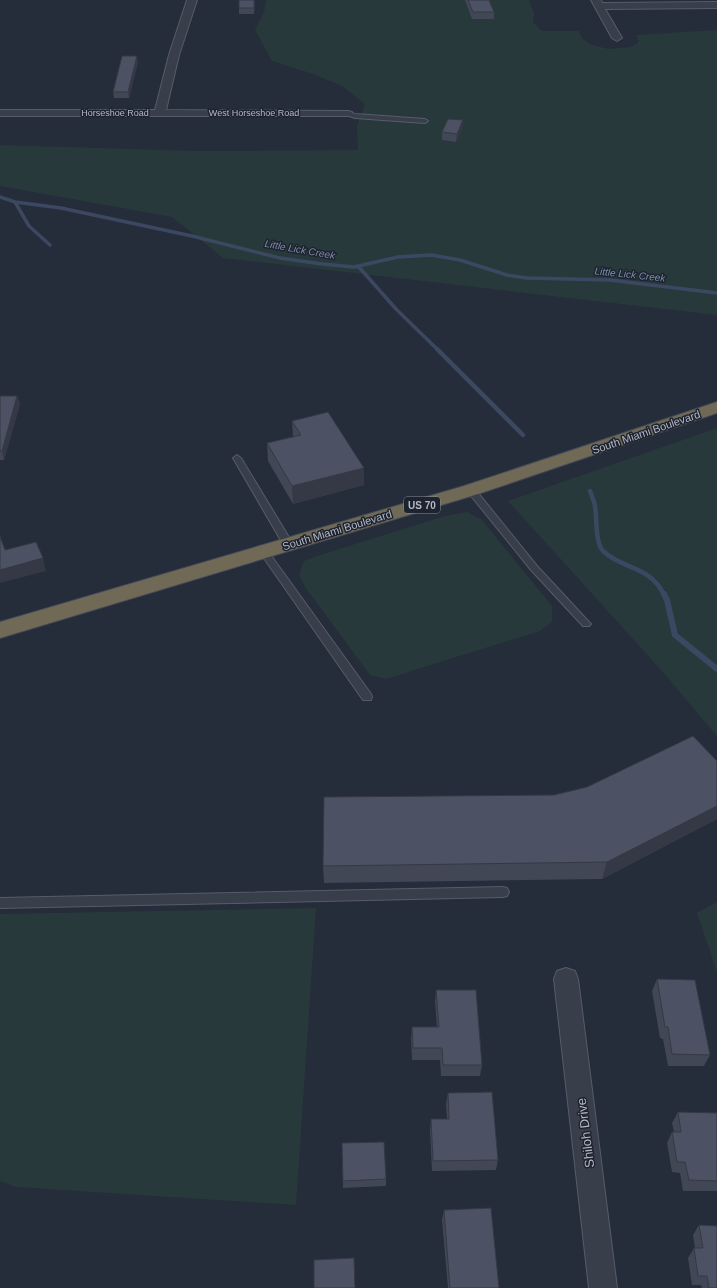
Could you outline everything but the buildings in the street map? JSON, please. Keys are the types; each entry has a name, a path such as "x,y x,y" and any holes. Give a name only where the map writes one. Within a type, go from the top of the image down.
{"highway":[{"name":"South Miami Boulevard","path":"0,630 471,490 717,407"}],"street":[{"name":"Horseshoe Road","path":"0,113 160,113 174,55 192,0"},
{"path":"617,38 598,3 717,5"},
{"name":"West Horseshoe Road","path":"160,113 348,114"},
{"name":"Shiloh Drive","path":"566,979 603,1288"}],"lane":[{"path":"348,114 355,116 425,121"},
{"path":"237,458 288,544"},
{"path":"471,490 534,568 586,624"},
{"path":"264,552 367,697"},
{"path":"0,903 503,892"}],"shaded area":[{"path":"266,0 529,0 534,13 533,22 542,31 579,31 582,38 592,45 609,49 631,47 639,42 636,35 717,30 717,315 223,258 172,217 0,186 0,145 197,151 358,150 357,126 365,104 342,86 313,74 272,61 255,30 264,12"},
{"path":"717,428 717,736 661,670 508,501"},
{"path":"467,512 482,520 552,606 552,622 540,631 386,679 370,675 305,587 299,575 304,561 445,516"},
{"path":"717,902 717,972 697,913"},
{"path":"316,908 296,1205 16,1187 0,1181 0,914"}],"waterway":[{"name":"Little Lick Creek","path":"0,197 15,202"},
{"name":"Little Lick Creek","path":"15,202 61,208 192,236 280,258 322,264 358,266"},
{"path":"15,202 29,226 50,245"},
{"name":"Little Lick Creek","path":"358,266 398,257 431,255 460,260 507,275 527,278 610,280 717,293"},
{"path":"358,266 396,309 438,350"},
{"path":"438,350 523,435"},
{"path":"590,491 594,500 600,547 603,551 619,562 636,569 651,578 658,585 664,595"},
{"path":"664,594 667,600 675,635 717,669"}]}
